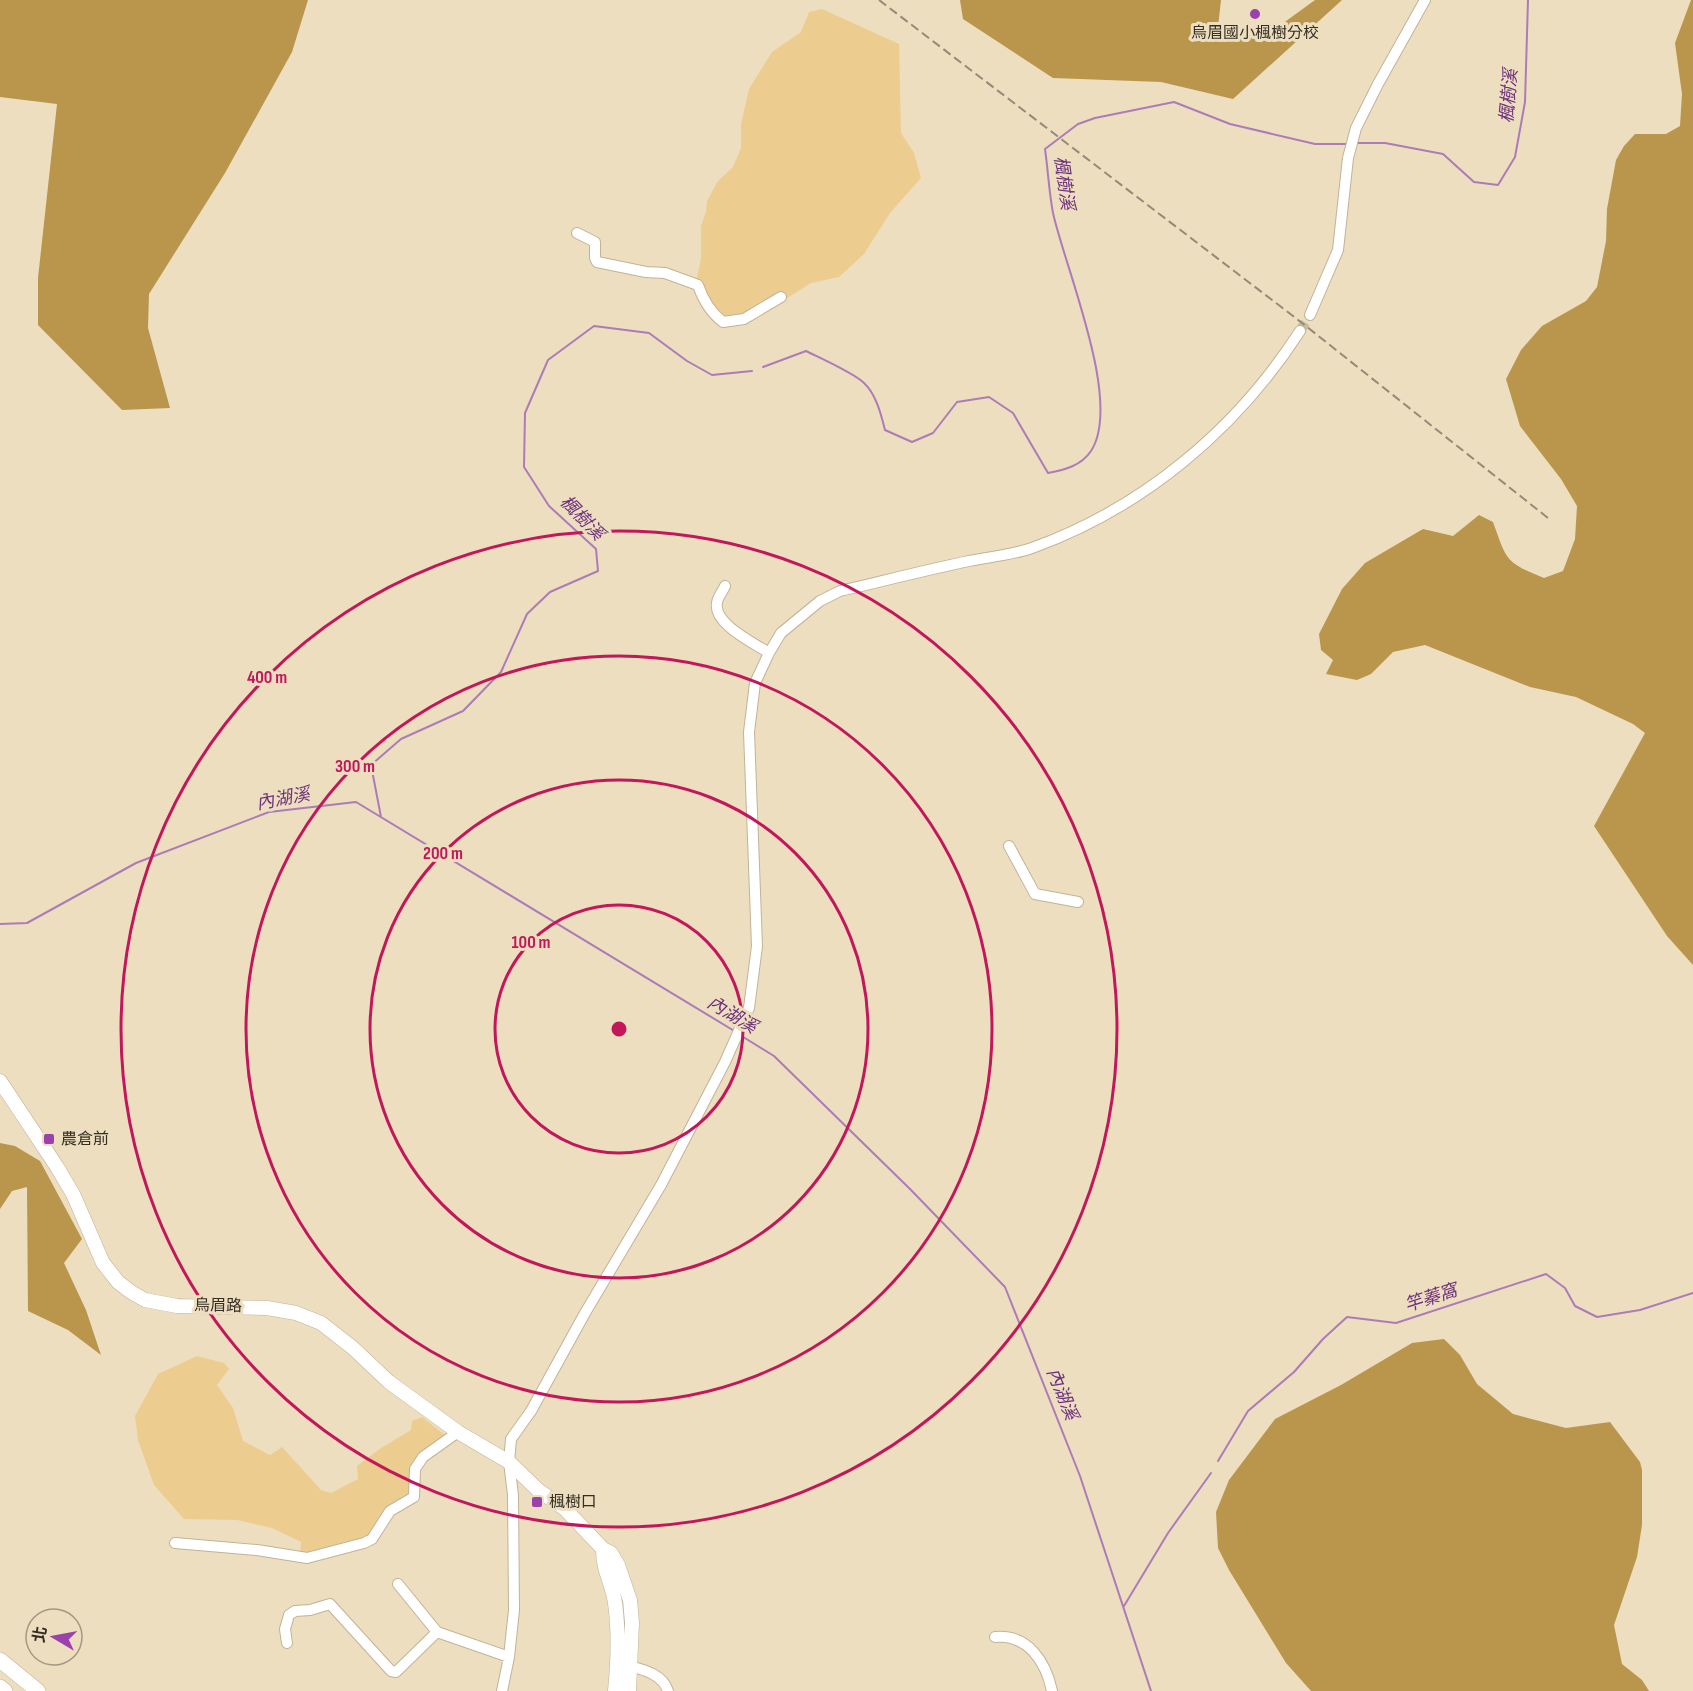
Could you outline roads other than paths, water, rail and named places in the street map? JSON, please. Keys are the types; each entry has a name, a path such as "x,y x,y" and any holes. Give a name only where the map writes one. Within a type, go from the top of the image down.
{"highway":[{"path":"0,1660 38,1691"},
{"path":"0,1687 5,1691"}],"main road":[{"name":"烏眉路","path":"0,1081 73,1194 103,1263 118,1282 145,1300 177,1306 267,1308 296,1313 321,1323 353,1348 389,1382 458,1432 509,1462 538,1490 565,1509 603,1549 611,1553 618,1565 630,1600 632,1623 629,1691"},
{"path":"603,1549 603,1565 615,1600 619,1645 615,1691"}],"street":[{"path":"1310,315 1338,250 1348,158 1356,128 1425,0"},
{"path":"577,233 595,242 597,262 646,272 665,273 698,285 702,297 713,314 723,322 744,320 781,297"},
{"path":"502,1691 509,1656 514,1598 513,1495 509,1462 511,1439 531,1412 585,1313 661,1185 725,1062 749,1008 757,946 749,732 755,683 769,653 781,633 799,617 820,601 840,591 1029,549 1098,520 1128,503 1208,443 1269,374 1300,331"},
{"path":"725,586 717,603 718,615 729,627 769,653"},
{"path":"1009,846 1035,894 1078,902"},
{"path":"174,1543 256,1550 308,1558 364,1543 375,1535 390,1511 414,1497 415,1469 423,1457 458,1432"},
{"path":"398,1584 437,1632 509,1656"},
{"path":"287,1643 285,1629 290,1615 295,1611 310,1610 330,1604 391,1671 396,1672 437,1632"},
{"path":"995,1637 1007,1636 1032,1649 1047,1670 1052,1691"},
{"path":"630,1666 649,1671 667,1686 668,1691"}],"waterway":[{"name":"楓樹溪","path":"1356,143 1385,143 1443,154 1474,182 1498,185 1515,157 1525,102 1528,0"},
{"name":"楓樹溪","path":"763,367 806,351 837,366 859,379 872,393 885,430 912,442 933,433 957,402 989,397 1013,413 1048,473 1072,466 1091,451 1099,429 1100,401 1088,334 1053,213 1045,149 1078,124 1095,118 1174,102 1230,124 1315,144 1347,144"},
{"name":"楓樹溪","path":"381,817 371,765 401,739 463,711 501,672 527,614 550,592 598,571 596,549 549,506 524,467 525,413 548,360 594,326 649,333 687,361 712,375 752,371"},
{"name":"內湖溪","path":"0,924 27,923 136,863 269,812 356,802 736,1032"},
{"name":"內湖溪","path":"740,1035 774,1056 910,1189 1005,1287 1080,1476 1151,1691"},
{"name":"竿蓁窩","path":"1218,1461 1248,1411 1294,1372 1323,1339 1347,1317 1396,1323 1546,1274 1565,1288 1575,1306 1597,1317 1640,1310 1693,1293"},
{"name":"竿蓁窩","path":"1124,1606 1168,1533 1211,1473"}],"tunnel":[{"path":"1300,331 1310,315"}],"railway":[{"path":"879,0 1297,319 1548,518"}],"place":[{"name":"烏眉國小楓樹分校","path":"1255,14"},
{"name":"農倉前","path":"49,1139"},
{"name":"楓樹口","path":"537,1502"}]}
